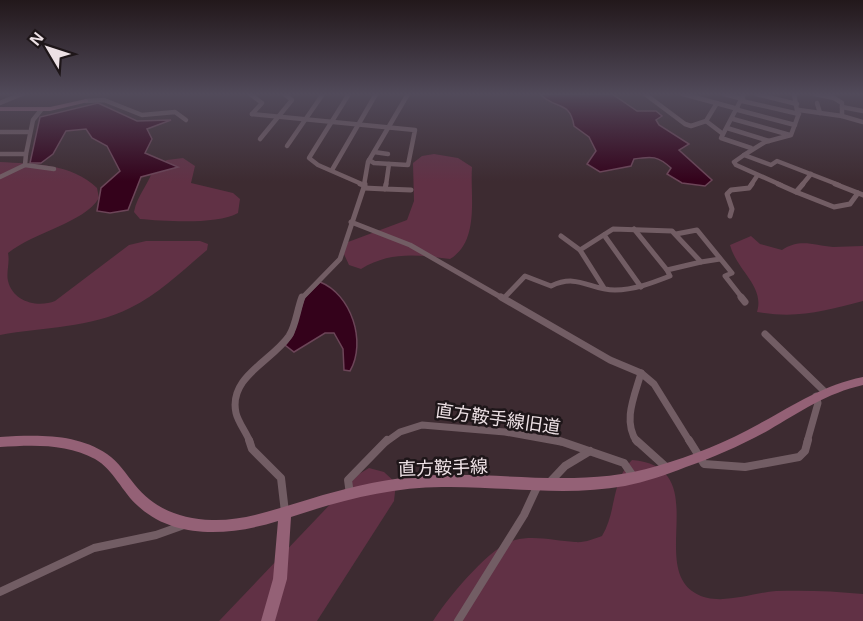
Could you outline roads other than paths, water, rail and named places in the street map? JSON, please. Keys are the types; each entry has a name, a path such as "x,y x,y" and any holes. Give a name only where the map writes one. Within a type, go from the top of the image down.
{"main road":[{"name":"直方鞍手線","path":"0,442 33,440 80,445 100,455 116,467 135,494 165,517 184,524 226,526 409,483 459,482 542,486 586,484 633,476 699,457 752,434 820,394 863,381"},
{"path":"268,621 280,579 285,512"}],"street":[{"path":"25,165 28,132 32,123"},
{"path":"260,139 273,123"},
{"path":"286,146 302,123"},
{"path":"331,123 309,158 318,165 364,187 411,190"},
{"path":"345,123 416,130 408,165 369,160"},
{"path":"285,512 281,478 252,449 245,428 236,414 236,398 245,378 287,339 293,329 301,298 340,259 364,187 369,160 389,123"},
{"path":"684,123 691,126 700,123"},
{"path":"709,123 723,134"},
{"path":"730,123 721,138 751,148"},
{"path":"747,123 791,135"},
{"path":"788,123 795,125"},
{"path":"791,135 798,123"},
{"path":"332,170 359,124"},
{"path":"727,128 769,141"},
{"path":"0,132 28,132"},
{"path":"0,139 7,132"},
{"path":"744,155 771,165 777,160 861,194 850,204 834,207 757,176 736,165 735,162 751,148 791,135"},
{"path":"374,152 388,153"},
{"path":"0,154 26,154"},
{"path":"385,189 389,164"},
{"path":"0,177 25,165 54,169"},
{"path":"796,192 811,174"},
{"path":"730,216 732,209 727,194 731,190 749,188 757,176"},
{"path":"351,222 410,245 610,360 641,374 654,384 678,426 697,449 704,464 745,467 799,457 805,451 820,394 765,334"},
{"path":"580,250 613,229 672,231 701,262"},
{"path":"504,298 525,276 551,286 564,279 575,279 612,290 641,287 670,276 634,229"},
{"path":"676,234 697,230 732,273 725,276 745,302"},
{"path":"604,235 641,287"},
{"path":"561,236 580,250 604,288"},
{"path":"667,270 720,259"},
{"path":"641,374 628,415 629,429 646,452 666,467"},
{"name":"直方鞍手線旧道","path":"351,496 348,480 391,437 411,426 438,425 540,436 624,463 633,476"},
{"path":"458,621 463,609 542,486 565,466 590,451"},
{"path":"0,592 94,548 156,535 184,524"}]}
